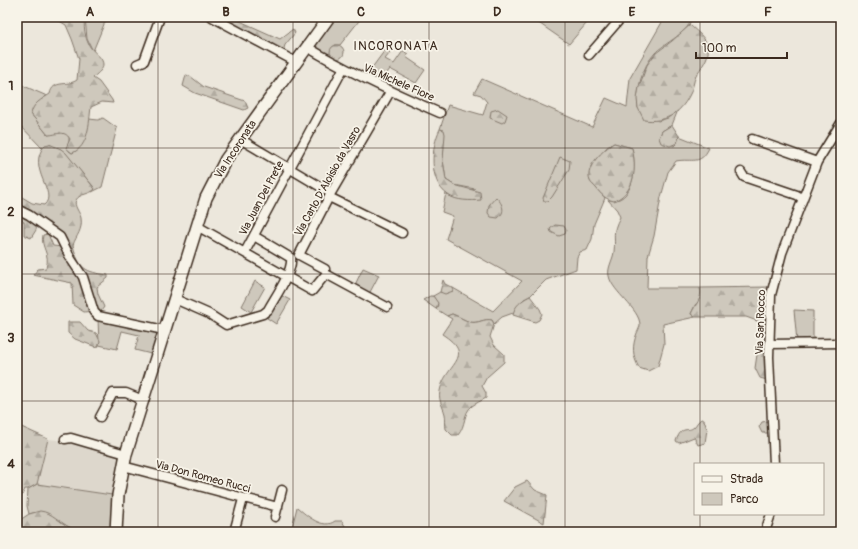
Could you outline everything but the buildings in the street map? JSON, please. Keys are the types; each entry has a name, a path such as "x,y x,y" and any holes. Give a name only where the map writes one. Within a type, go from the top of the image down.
{"main road":[{"name":"Via Incoronata","path":"117,532 118,495 126,454 206,198 219,170 328,17"}],"street":[{"path":"136,64 144,61 160,17"},
{"path":"212,17 296,62"},
{"path":"589,55 622,17"},
{"name":"Via Michele Fiore","path":"307,48 343,69 390,92 440,113"},
{"name":"Via Juan Del Prete","path":"343,69 245,252 312,291 326,274 387,307"},
{"name":"Via Carlo D'Aloisio da Vasro","path":"325,269 299,254 330,195 390,92"},
{"name":"Via San Rocco","path":"774,463 770,344 771,295 775,274 817,162 841,123"},
{"path":"240,139 330,195 402,233"},
{"path":"752,139 817,162"},
{"path":"741,172 744,177 797,195 803,199"},
{"path":"17,209 29,215 60,237 70,259 83,277 94,312 98,316 164,330"},
{"path":"197,226 245,252"},
{"path":"175,299 229,325 263,314 271,304 292,264 291,258 254,236"},
{"path":"770,344 841,342"},
{"path":"100,417 113,393 126,393 143,400"},
{"path":"65,439 71,438 126,454"},
{"name":"Via Don Romeo Rucci","path":"123,466 243,499 278,507"},
{"path":"275,517 282,490"},
{"path":"234,532 243,499"},
{"path":"765,532 771,515"}],"shaded area":[{"path":"48,439 67,441 122,456 116,498 112,495 37,484"}],"green space":[{"path":"53,17 85,17 85,35 91,48 103,63 101,69 93,78 99,82 113,103 102,102 91,107 89,127 85,140 78,150 72,153 66,148 70,139 68,136 63,133 48,135 31,114 36,104 50,94 54,86 77,80 79,59 72,39 66,25"},
{"path":"85,17 107,17 93,51 87,39"},
{"path":"215,17 231,17 280,39 293,29 295,33 285,45 283,52"},
{"path":"336,17 362,17 340,45 335,45 331,56 312,47"},
{"path":"530,17 592,17 569,44"},
{"path":"665,17 691,17 687,27 659,49 650,59 643,72 639,86 638,108 658,121 668,118 678,110 672,125 662,131 659,138 674,146 677,143 679,136 709,148 706,154 699,159 676,161 668,172 661,197 654,236 648,256 647,288 700,288 702,294 700,301 695,305 691,314 695,317 663,324 664,344 658,366 648,371 639,368 635,359 634,346 635,338 640,326 639,319 636,313 615,288 609,276 609,270 614,252 615,231 620,217 617,210 608,200 617,200 623,197 632,183 634,164 632,148 614,143 607,147 591,166 590,181 605,198 594,224 592,239 587,250 580,252 577,257 576,269 546,280 530,296 524,299 513,313 502,317 494,324 492,320 470,322 452,314 447,316 436,309 438,305 433,296 440,292 453,291 453,288 493,311 522,281 446,239 453,216 442,212 446,193 449,196 475,189 454,185 446,180 443,161 443,130 440,129 448,105 483,115 487,102 481,95 474,93 482,79 592,127 606,98 627,107 630,78"},
{"path":"690,25 701,35 707,44 708,55 695,78 690,94 681,108 671,116 658,120 644,120 638,108 637,99 639,87 647,65 656,53"},
{"path":"391,42 393,43 388,51 390,53 385,59 394,64 403,51 408,54 406,57 425,70 416,83 390,69 382,80 368,73"},
{"path":"334,45 340,45 344,49 344,55 340,59 334,59 330,55 330,49"},
{"path":"186,75 190,76 204,87 245,101 248,108 244,110 195,93 183,86"},
{"path":"17,83 47,96 44,97 31,114 48,135 62,132 69,136 69,151 72,153 76,151 83,143 89,119 98,120 103,118 117,128 102,187 92,192 94,189 93,186 61,149 45,145 42,148 17,122"},
{"path":"498,109 507,115 505,121 502,123 490,118 491,111"},
{"path":"672,125 679,136 677,143 670,146 661,143 659,138 662,131"},
{"path":"440,129 444,130 445,134 443,160 446,180 454,185 480,192 481,200 464,200 451,197 442,189 437,181 434,173 433,154"},
{"path":"614,143 632,148 634,156 634,172 633,179 626,192 614,201 602,195 591,182 589,176 592,164 600,154"},
{"path":"49,144 66,153 95,189 80,196 75,202 81,222 80,229 73,245 75,253 84,268 88,271 108,275 108,278 97,287 98,294 104,307 99,314 62,238 17,208 17,194 32,203 44,205 48,200 48,194 40,171 39,162 40,154 45,145"},
{"path":"560,157 570,161 569,170 552,197 548,201 544,201 543,198"},
{"path":"496,197 503,208 502,213 498,218 491,217 488,213 489,205"},
{"path":"17,210 37,224 36,230 31,238 24,235 24,222 17,216"},
{"path":"555,225 564,226 566,230 565,234 559,236 551,232 550,229"},
{"path":"48,234 53,246 62,247 81,277 93,311 84,312 73,305 72,283 33,275 38,269 46,268 47,258 42,240 43,235"},
{"path":"363,268 379,275 369,294 354,287"},
{"path":"443,280 445,284 453,288 453,291 445,294 440,292"},
{"path":"255,281 265,287 251,312 242,306"},
{"path":"769,287 767,331 757,321 746,317 695,317 691,314 700,298 700,288"},
{"path":"280,295 290,300 276,324 267,318"},
{"path":"433,296 438,303 436,309 423,300"},
{"path":"530,296 542,314 539,320 535,322 513,315 519,304"},
{"path":"794,310 813,311 813,341 797,342"},
{"path":"452,314 470,322 492,320 494,324 490,337 494,345 504,354 504,362 487,377 482,386 486,393 486,398 469,409 461,431 458,435 452,435 446,429 445,414 440,401 441,387 444,379 457,360 458,354 457,348 442,334 452,319 447,316"},
{"path":"98,318 158,331 151,354 135,350 139,335 122,331 117,349 99,345"},
{"path":"68,322 80,322 88,331 96,333 100,341 98,347 96,348 75,339 68,333"},
{"path":"763,344 767,345 767,380 760,378 755,368 758,348"},
{"path":"701,419 704,420 707,429 705,443 698,445 694,437 679,443 676,441 680,432 692,429"},
{"path":"768,421 770,429 768,433 762,433 759,427 762,422"},
{"path":"17,425 48,439 37,484 25,489 17,505"},
{"path":"527,481 535,490 547,495 544,523 504,501 515,487"},
{"path":"37,484 112,495 116,498 114,532 72,532 71,528 47,514 29,514 27,506 28,489"},
{"path":"297,507 310,518 320,523 325,524 335,521 342,521 345,526 343,532 291,532"},
{"path":"40,511 52,516 71,528 72,532 17,532 17,522 29,514"}],"district":[{"name":"INCORONATA","path":"396,45"}]}
